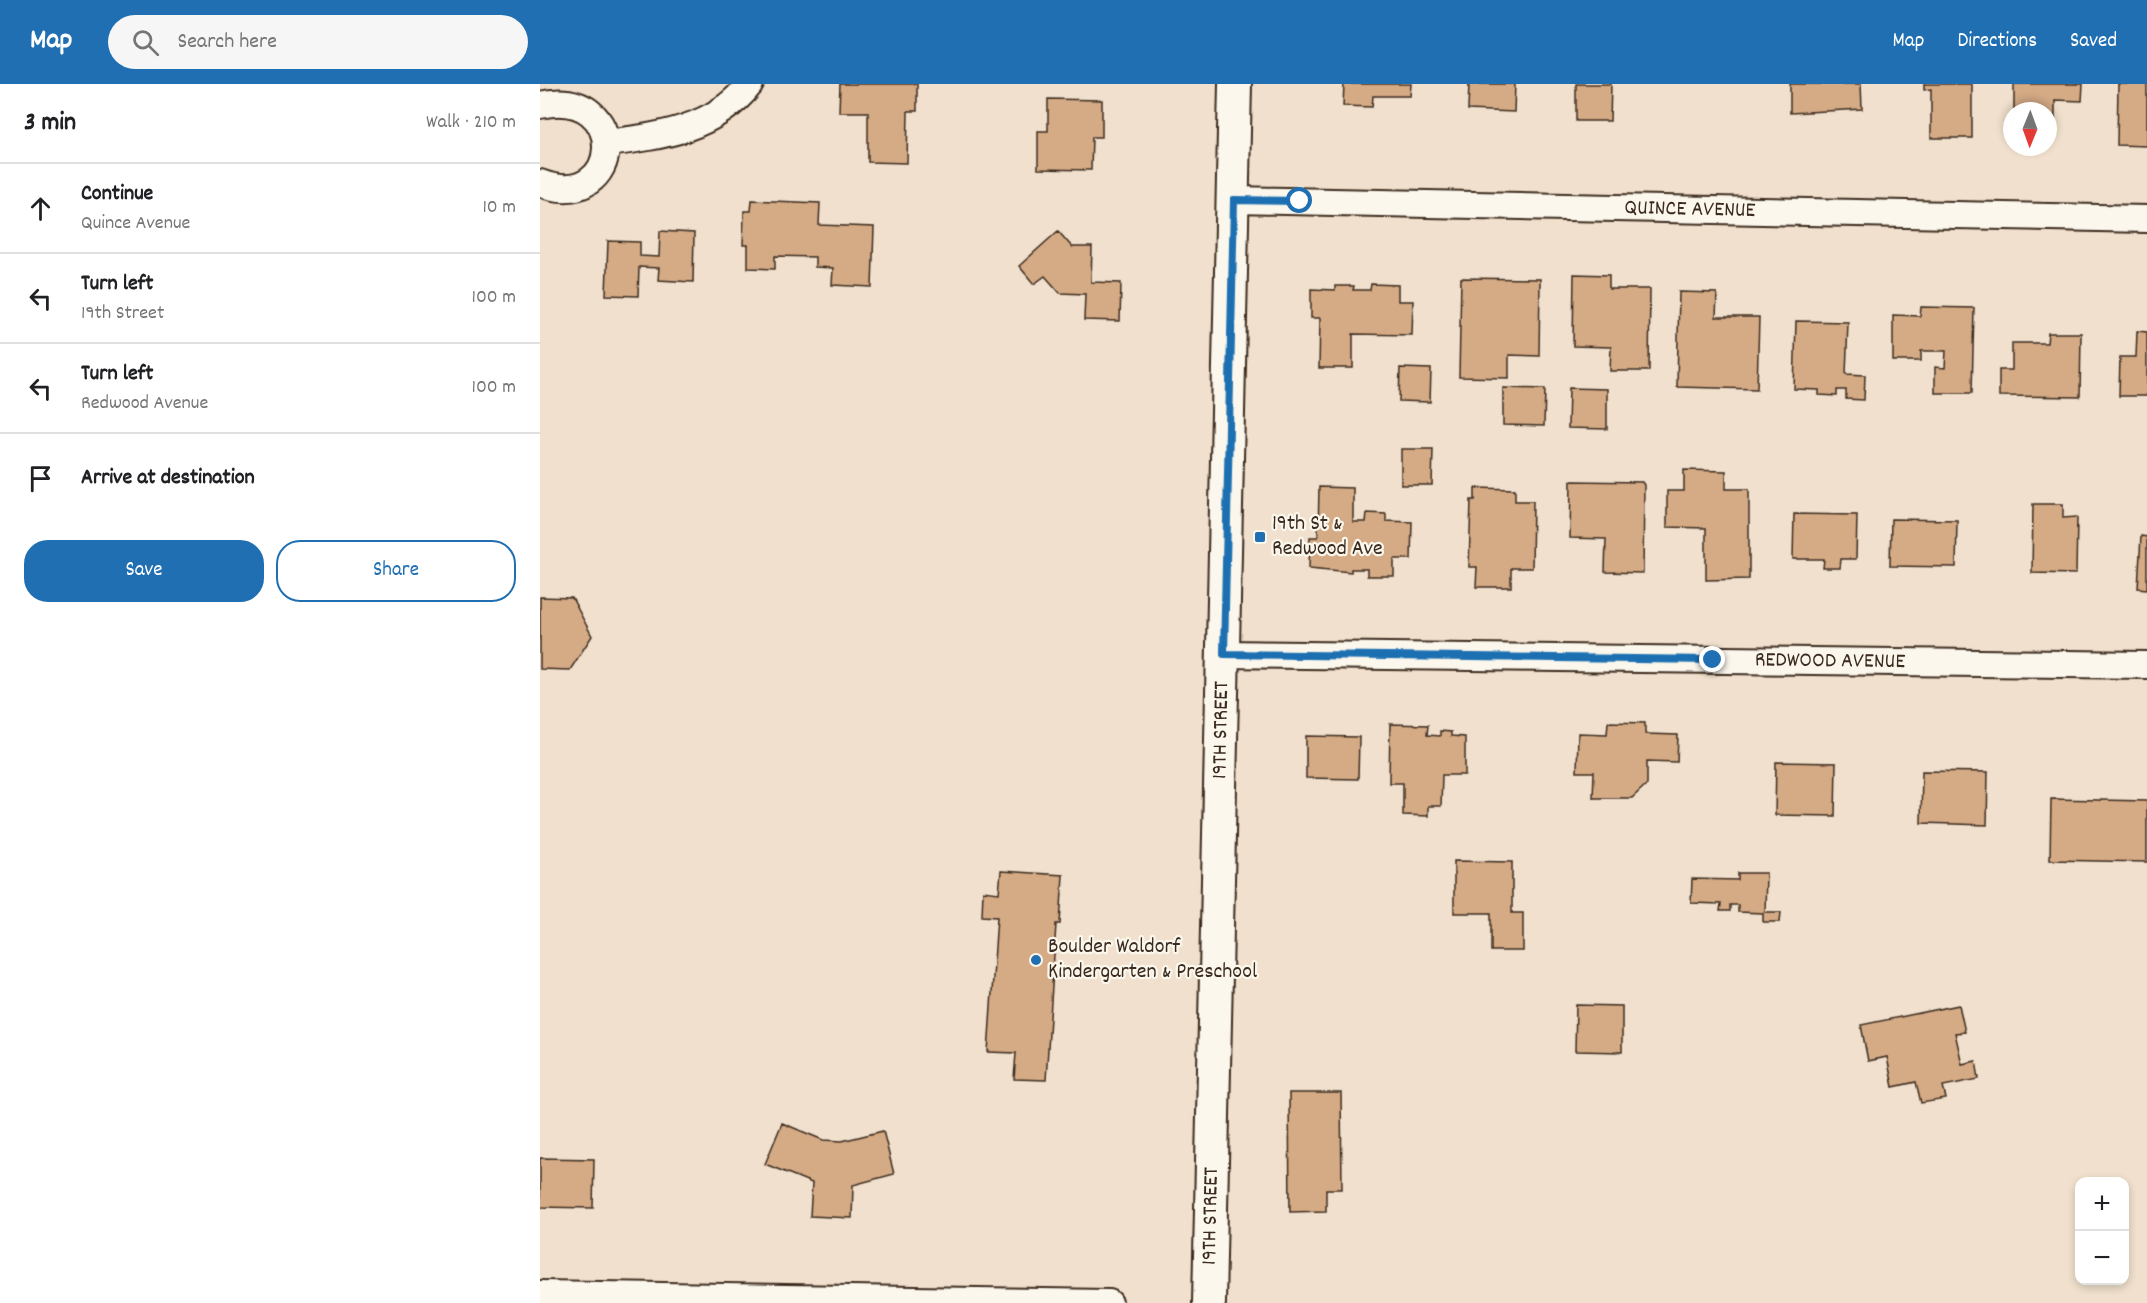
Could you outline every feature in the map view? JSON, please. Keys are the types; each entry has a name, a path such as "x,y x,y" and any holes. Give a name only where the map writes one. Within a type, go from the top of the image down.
{"street":[{"path":"608,143 662,136 707,121 739,98 750,84"},
{"name":"19TH STREET","path":"1209,1303 1235,84"},
{"path":"540,105 561,99 584,104 601,120 608,143 603,165 586,183 564,190 540,183"},
{"name":"QUINCE AVENUE","path":"1234,200 2147,219"},
{"name":"REDWOOD AVENUE","path":"1224,654 2147,665"},
{"path":"540,1294 1109,1303"}],"building":[{"path":"840,84 917,84 917,111 908,111 907,163 868,162 868,112 839,112"},
{"path":"1344,84 1411,84 1410,96 1373,96 1372,107 1343,106"},
{"path":"1469,84 1515,84 1514,112 1468,110"},
{"path":"1576,84 1611,84 1610,121 1576,121"},
{"path":"1790,84 1861,84 1862,109 1790,113"},
{"path":"1924,84 1972,84 1972,138 1931,138 1931,89 1924,90"},
{"path":"2014,84 2083,84 2082,101 2014,102"},
{"path":"2118,84 2147,84 2147,146 2117,145"},
{"path":"1048,99 1102,100 1102,137 1092,137 1091,170 1038,169 1038,131 1048,131"},
{"path":"752,200 820,203 819,225 874,227 872,287 832,285 833,268 815,267 815,257 775,256 775,269 748,268 748,245 743,245 744,211 751,211"},
{"path":"660,231 694,233 693,282 658,280 659,268 639,267 638,296 606,295 608,241 640,242 640,256 659,257"},
{"path":"1058,231 1072,247 1092,247 1091,282 1121,283 1120,321 1084,320 1085,294 1060,293 1045,276 1034,284 1019,266"},
{"path":"1574,274 1609,275 1609,289 1650,289 1649,371 1610,371 1611,347 1573,346"},
{"path":"1461,278 1540,279 1539,356 1509,355 1509,378 1459,377"},
{"path":"1371,284 1398,285 1398,301 1413,301 1412,335 1353,334 1353,368 1319,368 1320,318 1311,318 1311,289 1335,290 1335,286 1354,286 1353,290 1370,290"},
{"path":"1679,292 1717,293 1716,317 1759,317 1757,389 1677,387"},
{"path":"1921,307 1974,308 1972,393 1935,393 1935,367 1945,368 1946,351 1921,351 1921,361 1893,361 1893,315 1920,316"},
{"path":"1796,321 1848,322 1846,374 1865,375 1864,400 1846,399 1846,390 1837,390 1837,396 1819,395 1819,390 1794,389"},
{"path":"2137,331 2147,332 2147,396 2119,396 2120,357 2136,357"},
{"path":"2048,333 2081,333 2080,397 1999,396 1999,370 2012,370 2012,343 2047,343"},
{"path":"1400,368 1431,369 1430,402 1399,401"},
{"path":"1503,388 1545,389 1544,426 1503,425"},
{"path":"1569,388 1607,389 1607,429 1568,428"},
{"path":"1401,449 1433,449 1432,485 1401,485"},
{"path":"1684,470 1726,471 1726,489 1749,489 1749,579 1706,580 1706,528 1667,527 1667,491 1684,491"},
{"path":"1571,481 1642,482 1644,485 1643,573 1605,572 1606,539 1570,538"},
{"path":"1319,487 1353,488 1353,522 1366,522 1367,513 1386,514 1386,521 1412,522 1411,559 1394,559 1394,576 1367,576 1367,569 1351,569 1351,572 1309,568 1310,537 1318,537"},
{"path":"1475,488 1515,489 1515,501 1533,501 1532,568 1511,568 1511,587 1476,587 1477,567 1469,567 1471,500 1475,500"},
{"path":"2033,504 2063,504 2063,518 2077,517 2076,574 2032,573"},
{"path":"1794,514 1857,515 1856,559 1841,559 1840,568 1823,568 1824,559 1793,559"},
{"path":"1891,519 1957,520 1956,567 1890,566"},
{"path":"2141,536 2147,537 2147,589 2138,588"},
{"path":"540,597 572,598 592,636 570,670 540,669"},
{"path":"1608,722 1645,723 1645,734 1678,735 1677,762 1647,761 1647,784 1632,798 1593,798 1594,772 1577,772 1578,733 1607,734"},
{"path":"1390,724 1428,725 1427,735 1440,736 1440,731 1451,732 1451,736 1465,737 1465,775 1442,775 1441,806 1428,806 1428,816 1403,815 1403,783 1389,783"},
{"path":"1306,736 1359,737 1358,779 1306,778"},
{"path":"1776,762 1836,763 1835,816 1775,815"},
{"path":"1922,771 1988,772 1987,825 1921,823"},
{"path":"2051,799 2147,801 2147,862 2050,860"},
{"path":"1454,861 1512,862 1512,913 1523,913 1523,951 1491,951 1491,913 1454,913"},
{"path":"1001,871 1063,875 1060,924 1056,924 1046,1080 1014,1079 1016,1053 988,1052 997,917 982,916 983,891 999,893"},
{"path":"1738,873 1766,873 1765,912 1781,912 1780,922 1763,922 1763,913 1738,912 1738,905 1730,905 1730,911 1720,911 1721,904 1691,903 1692,879 1738,880"},
{"path":"1576,1005 1622,1006 1622,1052 1575,1051"},
{"path":"1959,1005 1965,1032 1955,1033 1962,1064 1976,1061 1979,1079 1943,1086 1946,1099 1921,1103 1916,1082 1893,1087 1887,1057 1868,1061 1861,1025"},
{"path":"1289,1093 1341,1093 1342,1189 1326,1189 1326,1211 1290,1212"},
{"path":"782,1123 823,1140 842,1141 883,1131 894,1174 853,1185 852,1218 810,1216 812,1183 765,1164"},
{"path":"540,1158 594,1159 593,1208 540,1207"}],"place":[{"name":"19th St & Redwood Ave","path":"1260,537"},
{"name":"Boulder Waldorf Kindergarten & Preschool","path":"1036,960"}],"route":[{"path":"1300,201 1234,200 1224,654 1713,660"}]}
